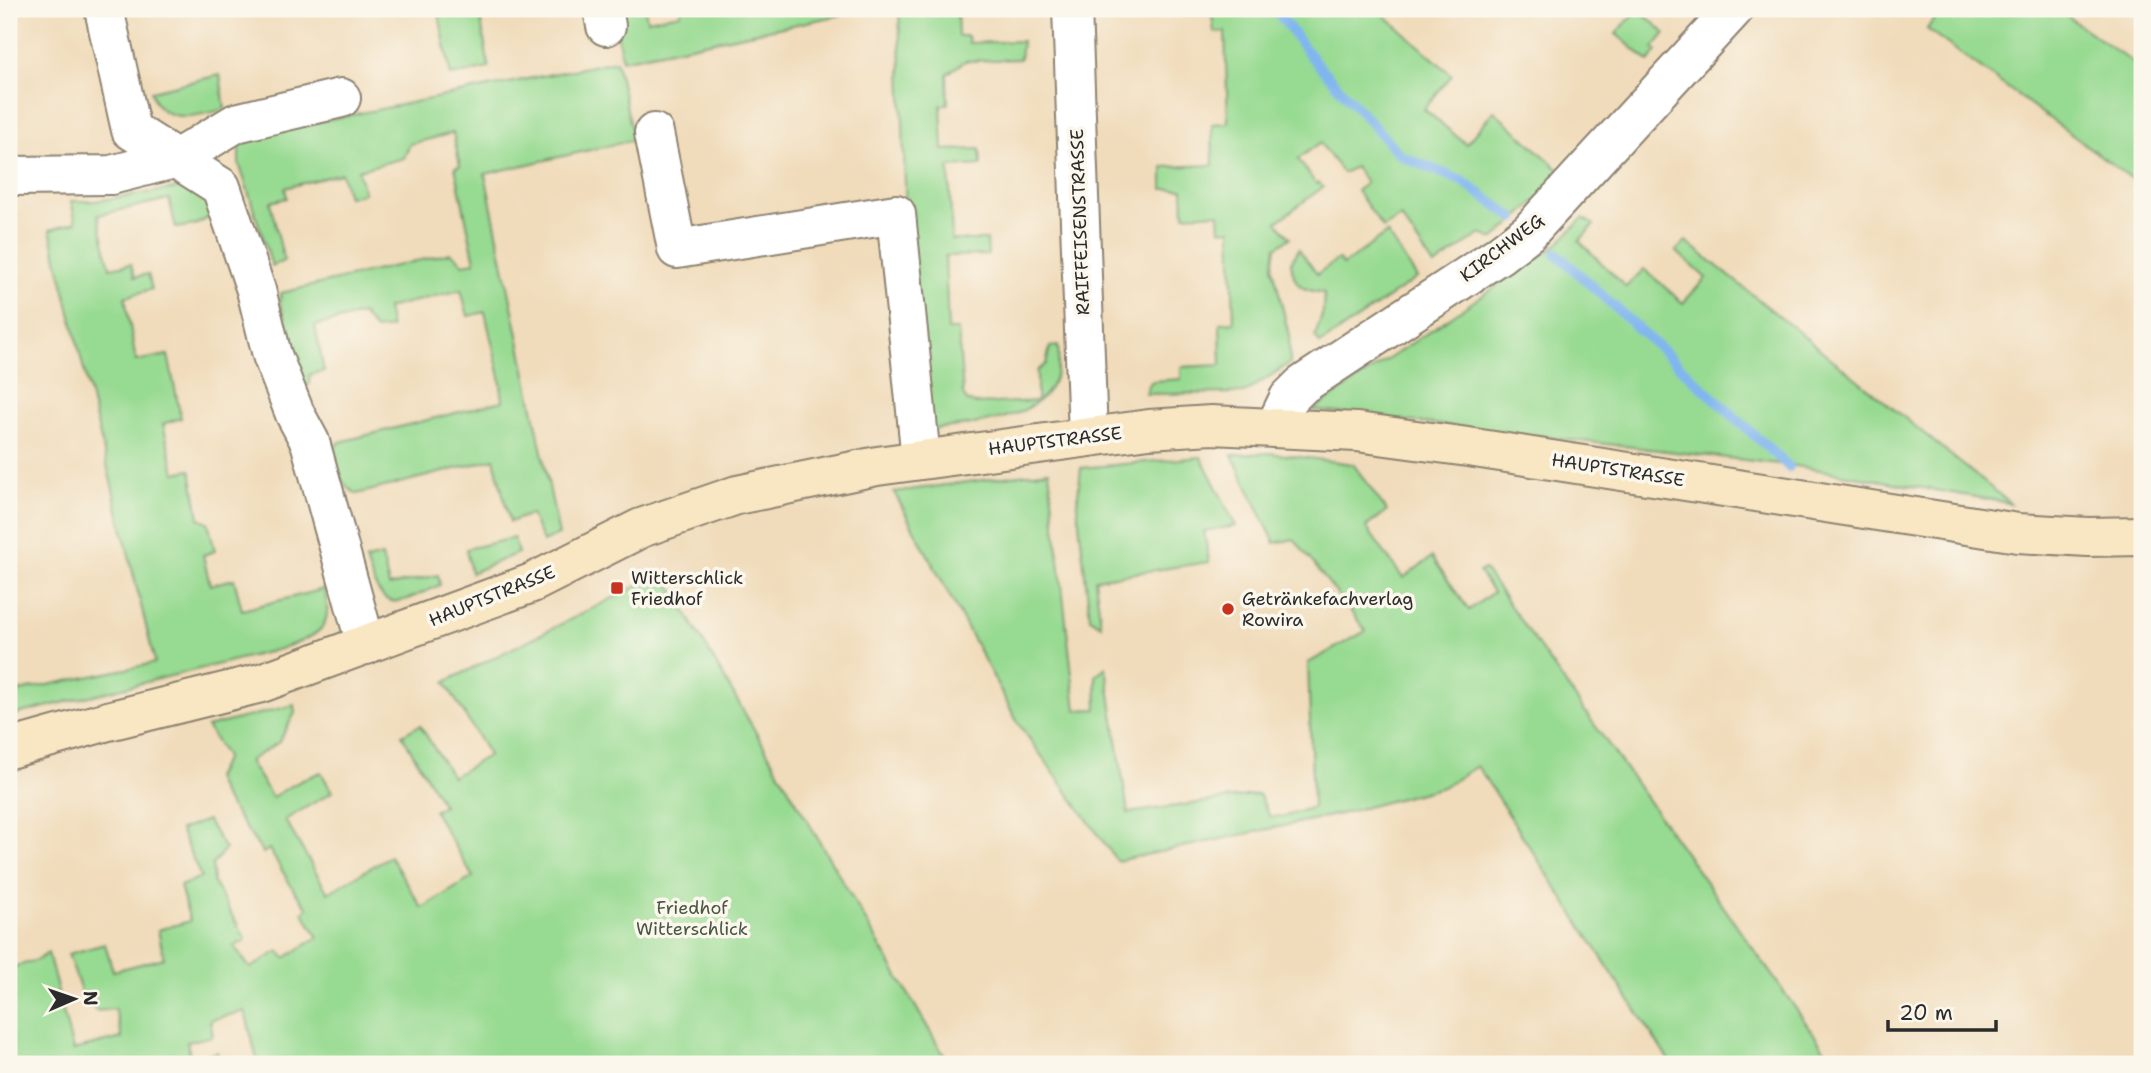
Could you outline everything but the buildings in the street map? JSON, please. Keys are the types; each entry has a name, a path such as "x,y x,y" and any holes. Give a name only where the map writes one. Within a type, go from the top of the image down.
{"main road":[{"name":"HAUPTSTRASSE","path":"9,750 261,683 532,583 641,528 716,502 824,475 1088,436 1211,425 1357,432 2018,533 2088,537 2142,536"}],"street":[{"path":"104,9 131,130 221,187 256,290 272,355 295,414 310,442 366,645"},
{"name":"RAIFFEISENSTRASSE","path":"1072,9 1088,436"},
{"name":"KIRCHWEG","path":"1275,427 1289,398 1302,385 1499,255 1529,232 1734,9"},
{"path":"9,176 111,175 178,158 236,123 341,98"},
{"path":"654,133 677,249 896,214 921,459"}],"green space":[{"path":"438,9 479,9 489,68 451,76"},
{"path":"613,9 645,9 647,20 681,14 681,9 870,9 622,60"},
{"path":"899,9 957,9 958,36 968,36 969,43 1022,41 1020,59 965,61 947,74 948,104 941,105 943,150 980,149 981,165 949,167 952,240 987,240 988,255 945,256 948,330 958,330 963,394 967,401 976,404 1037,401 1037,371 1046,364 1050,347 1058,346 1057,371 1048,391 1034,405 992,421 924,430 907,243"},
{"path":"1180,9 1387,9 1383,14 1452,75 1424,109 1466,144 1494,111 1565,175 1494,239 1481,234 1434,266 1401,217 1383,228 1357,191 1366,183 1355,167 1343,173 1320,143 1298,159 1316,184 1319,183 1323,187 1277,222 1290,238 1276,247 1273,267 1289,336 1290,363 1244,393 1146,394 1148,385 1153,381 1181,379 1181,367 1221,365 1220,323 1234,322 1231,229 1220,230 1219,213 1184,215 1183,189 1163,189 1163,167 1213,165 1212,124 1228,123 1225,32 1214,32 1212,14 1180,15"},
{"path":"1638,9 1665,33 1653,48 1657,51 1649,62 1616,34"},
{"path":"1941,9 2057,9 2142,69 2142,186 1927,29"},
{"path":"616,61 634,140 485,174 559,535 543,542 531,514 510,522 494,459 357,494 346,485 340,475 334,448 340,442 503,401 485,312 468,316 461,290 387,308 391,328 375,330 362,314 315,326 324,371 309,375 310,384 305,386 280,303 281,293 450,253 463,264 475,262 455,167 460,166 453,133 410,144 404,158 358,170 364,193 348,197 341,173 285,188 287,198 270,202 284,261 272,266 239,163 239,147 243,137"},
{"path":"220,75 225,109 214,112 192,116 171,114 156,102 151,91"},
{"path":"192,186 207,198 216,214 195,225 176,228 169,199 98,215 110,268 131,264 135,277 148,274 152,289 125,297 136,361 168,355 181,418 163,424 175,473 191,470 199,518 208,522 215,551 203,555 210,585 234,579 242,610 324,589 327,603 325,623 312,635 280,649 9,716 9,693 155,663 50,230 76,222 71,201 95,201"},
{"path":"1583,218 1594,225 1579,241 1626,287 1644,269 1683,303 1706,278 1676,251 1686,241 2010,503 1796,466 1313,410 1554,247"},
{"path":"1387,233 1417,278 1320,344 1315,336 1323,312 1324,293 1309,290 1296,282 1291,262 1299,249 1317,274 1338,259 1343,265"},
{"path":"1270,453 1353,464 1387,511 1366,527 1403,578 1432,557 1469,610 1493,592 1479,572 1484,569 1835,1064 1671,1064 1477,766 1443,787 1340,814 1117,861 1018,723 894,492 1049,471 1076,710 1097,709 1096,675 1106,667 1128,813 1259,794 1270,817 1286,816 1313,807 1308,663 1366,631 1294,539 1275,543 1232,455"},
{"path":"1201,457 1236,526 1204,531 1209,562 1095,579 1101,625 1090,618 1077,504 1081,468"},
{"path":"514,538 518,553 471,573 466,549"},
{"path":"382,556 389,586 438,575 440,585 401,601 385,598 378,591 366,560"},
{"name":"Friedhof Witterschlick","path":"663,573 949,1064 258,1064 245,1011 210,1020 213,1036 187,1042 191,1059 217,1052 220,1064 9,1064 9,968 37,960 48,953 73,1050 122,1038 115,1009 96,1011 81,991 68,954 105,944 113,971 164,958 158,930 190,921 180,886 201,877 180,830 207,820 225,849 212,865 213,882 246,940 234,946 250,968 279,951 285,958 318,937 303,912 308,908 269,849 263,853 222,794 215,778 226,757 207,727 294,705 295,713 279,742 249,761 272,797 321,772 332,792 285,820 328,893 390,856 422,908 473,877 434,811 443,805 402,735 420,725 452,777 489,755 445,682"}],"waterway":[{"path":"1275,9 1312,58 1401,156 1462,181 1514,218"},
{"path":"1556,253 1789,467"}],"place":[{"name":"Witterschlick Friedhof","path":"617,588"},
{"name":"Getränkefachverlag Rowira","path":"1228,609"}]}
